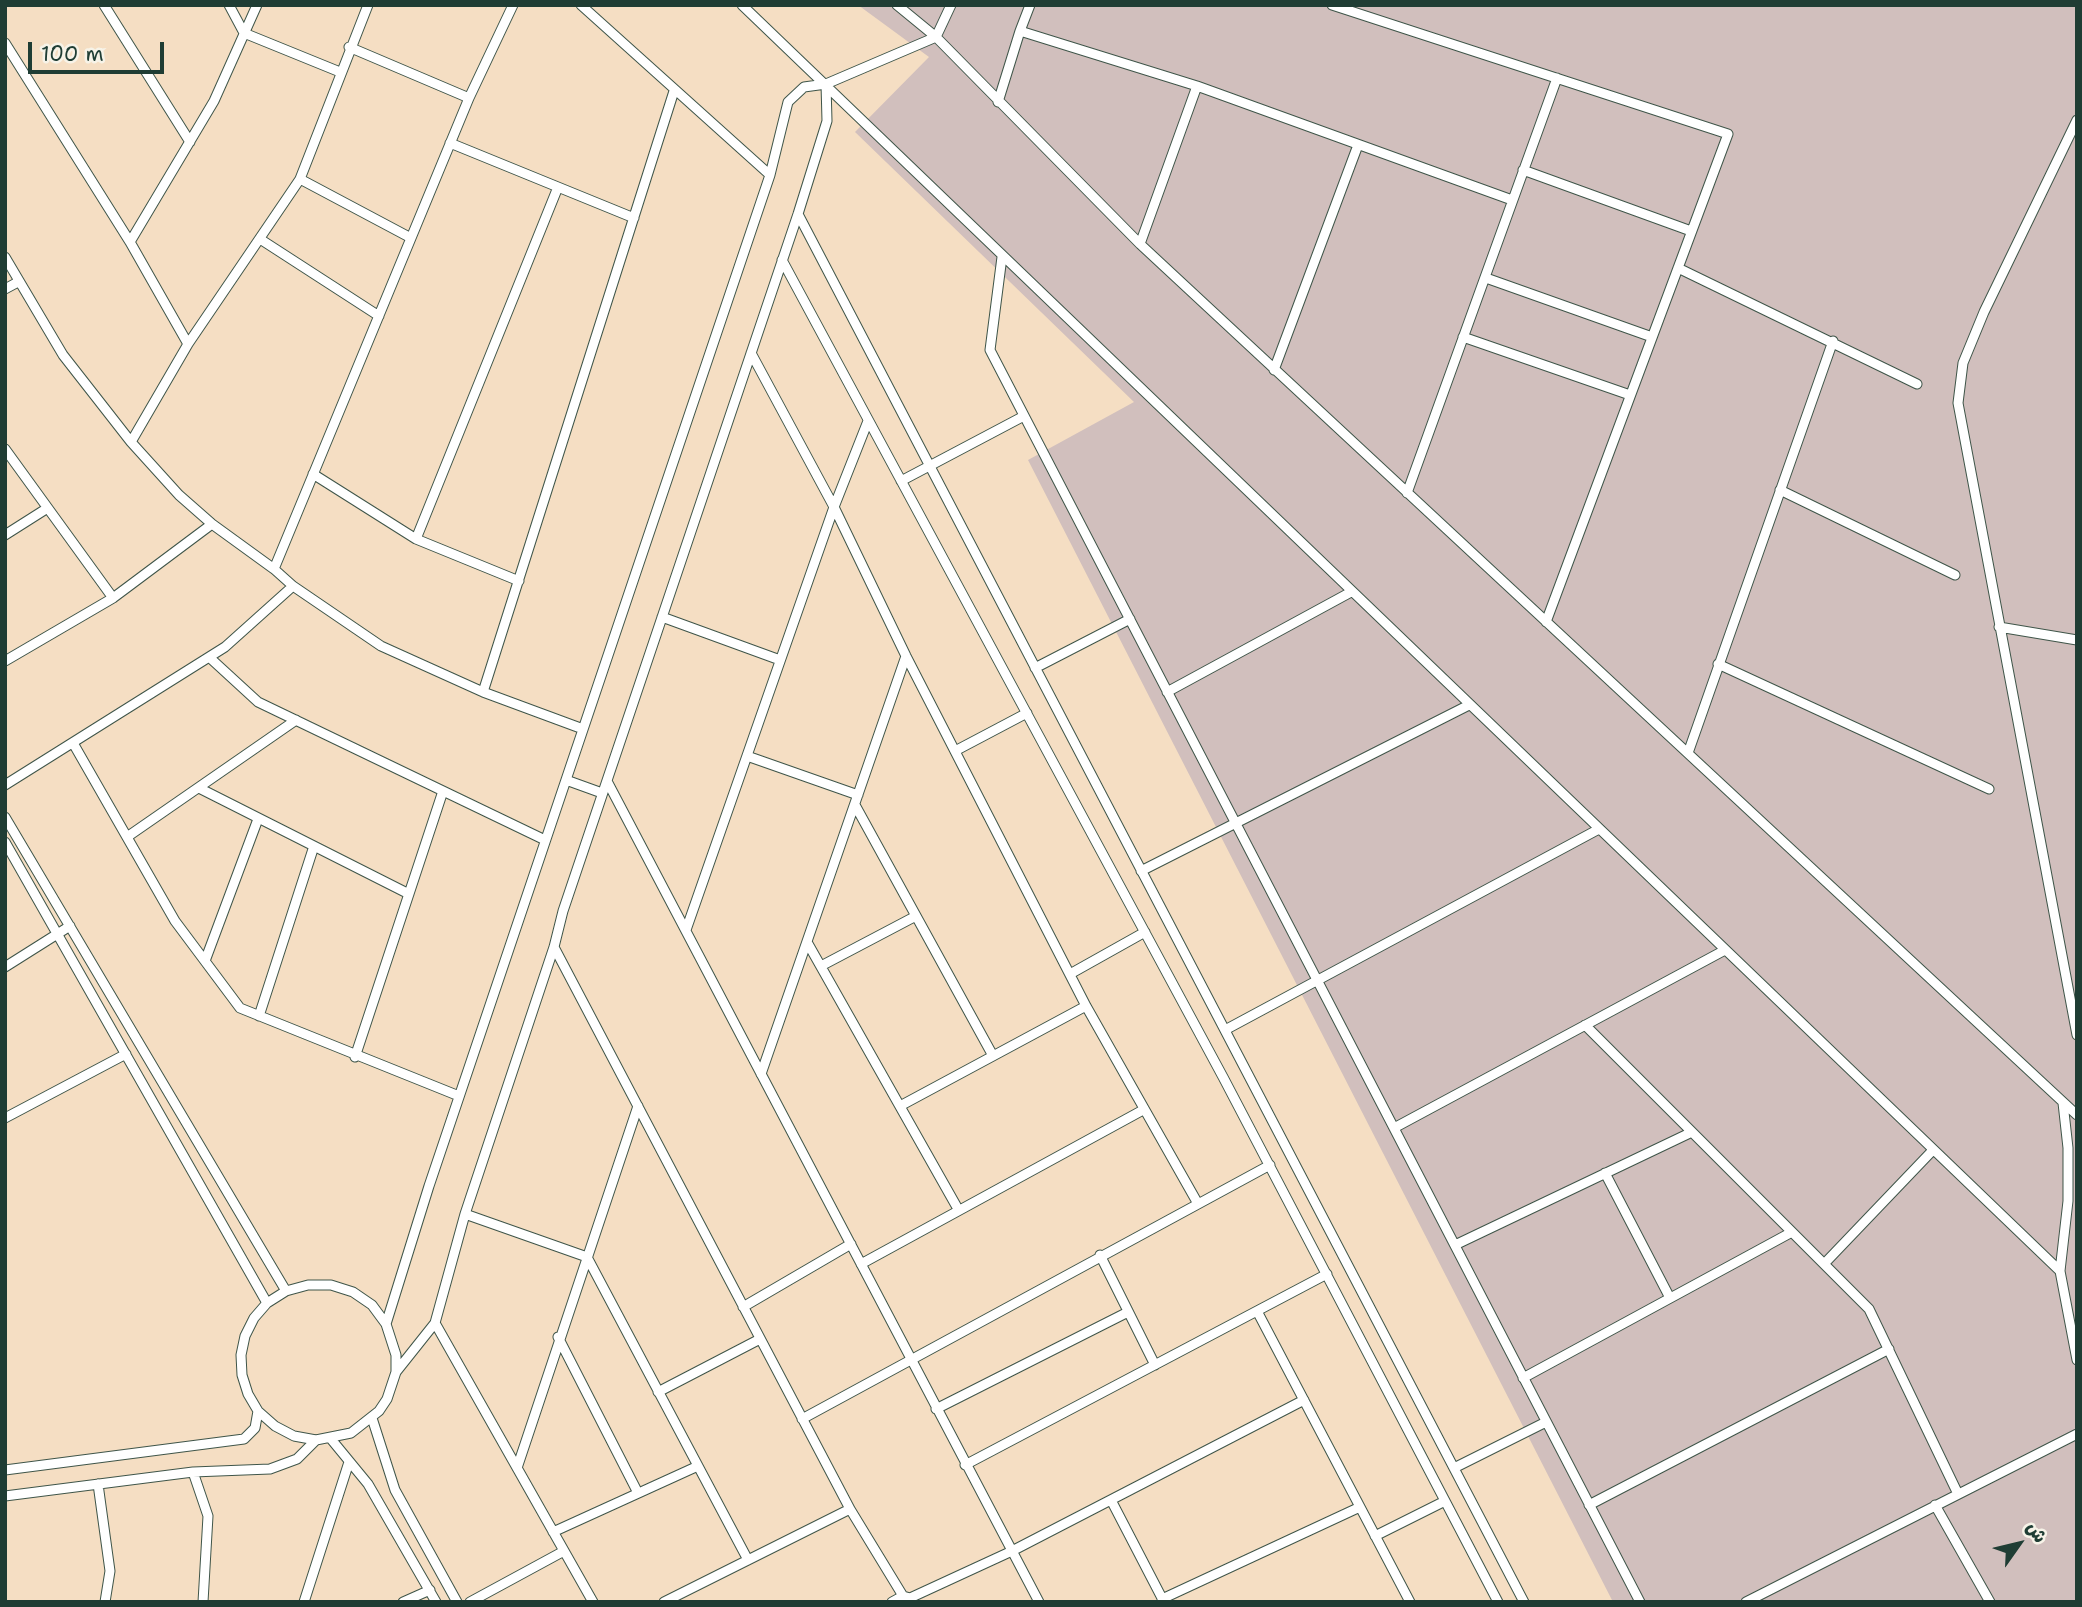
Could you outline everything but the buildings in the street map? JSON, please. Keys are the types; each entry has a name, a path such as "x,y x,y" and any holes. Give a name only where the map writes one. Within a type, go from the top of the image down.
{"street":[{"path":"104,5 190,142"},
{"path":"229,5 244,33 340,72"},
{"path":"130,242 214,101 257,5"},
{"path":"131,442 188,344 300,179 349,47 368,5"},
{"path":"274,569 469,98 513,5"},
{"path":"581,5 674,91 770,174"},
{"path":"742,5 2060,1272"},
{"path":"897,5 936,37 1140,244 2077,1115"},
{"path":"386,1324 459,1096 770,174 788,102 804,87 826,84 936,37 951,5"},
{"path":"998,102 1030,5"},
{"path":"1332,5 1728,134 1546,622"},
{"path":"1020,31 1197,86 1513,200"},
{"path":"5,43 130,242 188,344"},
{"path":"349,47 469,98"},
{"path":"1407,493 1557,78"},
{"path":"396,1372 435,1323 465,1214 827,121 826,84"},
{"path":"1140,244 1197,86"},
{"path":"483,692 674,91"},
{"path":"2077,120 1984,312 1963,363 1958,403 2077,1035"},
{"path":"450,143 634,218"},
{"path":"1274,370 1358,145"},
{"path":"1524,170 1691,231"},
{"path":"300,179 411,238"},
{"path":"416,539 558,187"},
{"path":"797,214 1524,1602"},
{"path":"260,239 379,316"},
{"path":"5,257 64,355 131,442 179,495 212,524 293,586 381,646 483,692 583,729"},
{"path":"1002,257 990,350 1640,1602"},
{"path":"782,260 1270,1165 1498,1602"},
{"path":"1678,268 1917,384"},
{"path":"1486,278 1652,337"},
{"path":"5,289 18,282"},
{"path":"1463,337 1630,395"},
{"path":"1688,753 1832,341"},
{"path":"751,353 834,508 954,751 1086,1006 1143,1111 1197,1202"},
{"path":"901,481 1024,416"},
{"path":"685,930 834,508 869,421"},
{"path":"5,449 113,598"},
{"path":"313,474 416,539 519,581"},
{"path":"1780,491 1955,575"},
{"path":"5,535 46,509"},
{"path":"5,662 113,598 212,524"},
{"path":"5,785 225,648 293,586"},
{"path":"1167,692 1351,592"},
{"path":"662,617 780,660"},
{"path":"1035,668 1130,619"},
{"path":"1999,627 2077,640"},
{"path":"761,1074 906,656"},
{"path":"209,657 258,702 545,840"},
{"path":"1718,664 1989,789"},
{"path":"1141,871 1469,705"},
{"path":"954,751 1027,713"},
{"path":"127,837 296,720"},
{"path":"73,743 175,921 240,1008 355,1057 459,1096"},
{"path":"747,756 857,800 916,916 992,1054"},
{"path":"566,780 603,793"},
{"path":"607,780 1039,1602"},
{"path":"199,788 409,894"},
{"path":"355,1057 443,791"},
{"path":"5,817 286,1291"},
{"path":"205,961 258,818"},
{"path":"1225,1030 1599,829"},
{"path":"5,842 267,1303"},
{"path":"259,1016 314,846"},
{"path":"821,966 916,916"},
{"path":"5,967 70,926"},
{"path":"1070,974 1145,932"},
{"path":"807,942 958,1209"},
{"path":"554,947 850,1509 908,1599"},
{"path":"1394,1129 1725,950"},
{"path":"900,1106 992,1054 1086,1006"},
{"path":"1585,1026 1870,1309 1958,1494"},
{"path":"5,1118 126,1055"},
{"path":"2063,1102 2068,1201 2060,1272 2077,1360"},
{"path":"517,1468 558,1337 638,1106"},
{"path":"861,1264 1143,1111"},
{"path":"1455,1245 1692,1132"},
{"path":"1824,1264 1933,1150"},
{"path":"802,1419 1197,1202 1270,1165"},
{"path":"1605,1173 1670,1298"},
{"path":"465,1214 587,1258 748,1560"},
{"path":"1523,1378 1792,1232"},
{"path":"743,1307 851,1244"},
{"path":"1100,1255 1155,1365"},
{"path":"965,1465 1327,1275"},
{"path":"308,1285 342,1289 372,1305 386,1324 396,1355 396,1372 387,1399 372,1418 351,1433 316,1440 285,1431 258,1411 242,1375 241,1355 249,1327 267,1303 286,1291 308,1285"},
{"path":"1257,1311 1410,1602"},
{"path":"936,1409 1128,1312"},
{"path":"435,1323 593,1602"},
{"path":"558,1337 638,1493"},
{"path":"658,1392 760,1339"},
{"path":"1589,1505 1889,1349"},
{"path":"892,1602 908,1599 1012,1551 1304,1400"},
{"path":"5,1469 244,1439 256,1428 258,1411"},
{"path":"372,1418 395,1490 457,1602"},
{"path":"1454,1468 1546,1422"},
{"path":"1746,1602 2077,1434"},
{"path":"331,1439 368,1484 436,1602"},
{"path":"5,1496 193,1472 270,1469 298,1459 316,1440"},
{"path":"304,1602 349,1462"},
{"path":"553,1532 698,1466"},
{"path":"193,1472 208,1516 203,1602"},
{"path":"98,1484 110,1571 105,1602"},
{"path":"1111,1500 1163,1600 1360,1507"},
{"path":"1375,1536 1445,1501"},
{"path":"1936,1505 1990,1602"},
{"path":"664,1602 850,1509"},
{"path":"470,1602 564,1551"},
{"path":"403,1602 430,1590"}],"shaded area":[{"path":"858,5 2077,5 2077,1602 1613,1602 1028,460 1134,402 855,132 929,57"}]}
